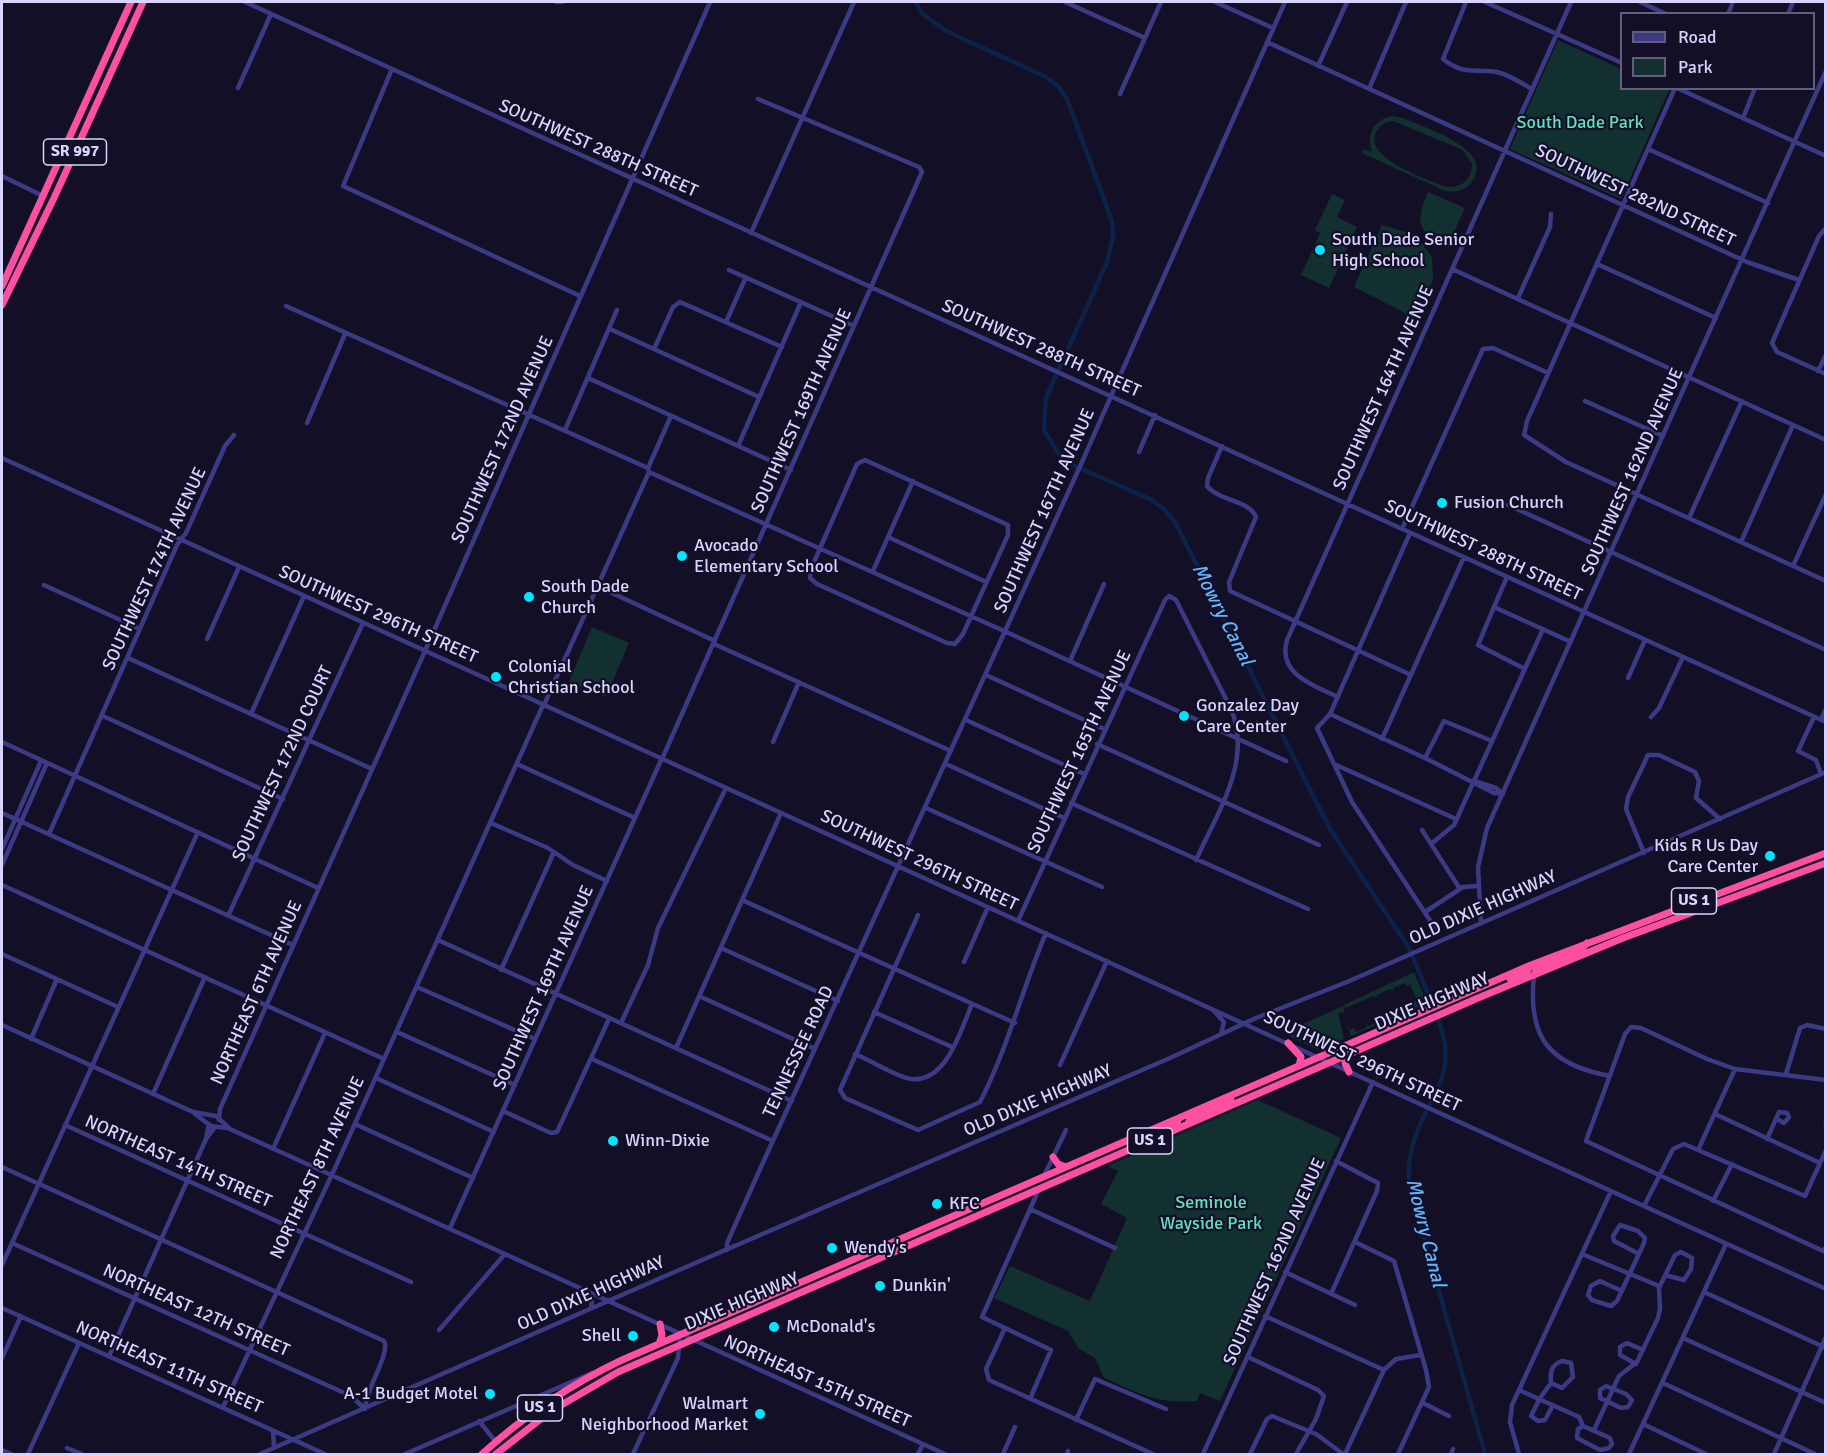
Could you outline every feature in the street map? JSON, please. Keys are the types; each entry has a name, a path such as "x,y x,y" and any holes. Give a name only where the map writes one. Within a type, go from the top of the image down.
{"highway":[{"name":"SR 997","path":"2,286 131,2"},
{"name":"SR 997","path":"2,305 54,198 143,2"},
{"path":"52,176 54,198"},
{"path":"43,196 47,212"},
{"path":"1774,882 1776,877 1809,864 1825,853"},
{"name":"DIXIE HIGHWAY","path":"1069,1166 1531,965 1825,853"},
{"name":"DIXIE HIGHWAY","path":"1038,1189 1478,998 1710,905 1826,863"},
{"path":"1710,905 1756,884 1761,877"},
{"path":"1534,975 1537,969 1581,950 1590,941"},
{"path":"1478,998 1488,989 1525,973 1531,965"},
{"path":"1329,1063 1336,1054 1392,1030 1401,1021"},
{"path":"1288,1043 1301,1056 1299,1066"},
{"path":"1348,1055 1345,1063 1349,1072"},
{"path":"1244,1100 1255,1091 1309,1067 1317,1058"},
{"path":"1188,1124 1190,1118 1229,1101 1240,1091"},
{"path":"1125,1152 1136,1142 1177,1123 1179,1118"},
{"path":"1038,1189 1043,1182 1066,1172 1069,1166 1056,1162 1053,1157"},
{"name":"US 1","path":"916,1232 1069,1166"},
{"path":"1013,1200 1017,1193 1044,1176"},
{"name":"US 1","path":"1013,1200 1038,1189"},
{"name":"DIXIE HIGHWAY","path":"496,1455 582,1392 618,1372 696,1340 1013,1200"},
{"path":"866,1264 867,1259 905,1242 916,1232"},
{"name":"DIXIE HIGHWAY","path":"594,1373 916,1232"},
{"path":"800,1293 809,1284 847,1268 849,1261"},
{"path":"696,1340 703,1330 736,1315 742,1308"},
{"path":"659,1344 662,1335 660,1324"},
{"name":"US 1","path":"482,1455 531,1414 594,1373"}],"street":[{"name":"SOUTHWEST 288TH STREET","path":"245,2 1112,395 1823,721"},
{"path":"556,2 563,2"},
{"name":"SOUTHWEST 172ND AVENUE","path":"318,888 425,651 710,2"},
{"path":"752,233 854,2"},
{"path":"1065,2 1145,38"},
{"path":"1120,94 1161,2"},
{"path":"1215,2 1273,28"},
{"name":"SOUTHWEST 167TH AVENUE","path":"899,866 1112,395 1285,2"},
{"path":"1318,66 1347,2"},
{"path":"1369,89 1406,2"},
{"path":"1466,2 1443,59 1466,71 1497,72 1532,89"},
{"path":"1485,2 1498,4 1620,62"},
{"name":"SOUTHWEST 164TH AVENUE","path":"1338,697 1302,680 1289,667 1285,647 1571,2"},
{"path":"1640,2 1662,12"},
{"path":"238,88 271,14"},
{"name":"SOUTHWEST 282ND STREET","path":"1267,42 1742,260 1798,280"},
{"path":"393,69 343,186 580,296"},
{"name":"SOUTHWEST 162ND AVENUE","path":"1481,923 1478,886 1482,843 1826,71"},
{"path":"1675,90 1548,373 1525,426 1524,435 1566,462 1826,581"},
{"path":"1680,90 1826,156"},
{"path":"1691,95 1693,90"},
{"path":"1743,118 1754,90"},
{"path":"758,99 804,116"},
{"name":"SOUTHWEST 169TH AVENUE","path":"450,1228 662,759 922,172 919,167 804,116"},
{"path":"1648,149 1768,203"},
{"path":"2,176 43,196"},
{"path":"1518,298 1550,227 1551,214"},
{"path":"1825,228 1798,280 1772,345 1777,352 1826,374"},
{"path":"1597,264 1716,318"},
{"path":"1452,269 1826,440"},
{"path":"729,270 854,327"},
{"path":"726,322 746,277"},
{"path":"738,446 801,302"},
{"path":"654,349 672,308 678,303 684,303 782,347"},
{"path":"286,306 565,430 767,524 1125,685 1286,761"},
{"path":"565,430 617,310"},
{"path":"610,329 759,397"},
{"path":"307,423 345,334"},
{"path":"1402,529 1480,355 1486,348 1493,348 1548,373"},
{"path":"1818,371 1826,355"},
{"path":"588,378 790,470"},
{"path":"1586,401 1664,436"},
{"path":"1689,518 1742,401"},
{"path":"1139,452 1155,415"},
{"name":"NORTHEAST 8TH AVENUE","path":"223,1407 376,1078 649,470 671,416"},
{"path":"1741,542 1794,425"},
{"name":"SOUTHWEST 174TH AVENUE","path":"49,834 181,540 225,446 234,435"},
{"path":"1222,446 1207,484 1212,491 1256,514 1256,523 1229,582 1229,590 1235,595 1411,675"},
{"name":"SOUTHWEST 296TH STREET","path":"2,458 1261,1030 1317,1058 1826,1290"},
{"path":"869,461 1007,523 1009,533 961,639 952,644 811,581 809,572 820,547 859,462 869,461"},
{"path":"873,571 913,481"},
{"path":"1793,566 1826,494"},
{"path":"1508,505 1826,650"},
{"path":"1820,507 1826,510"},
{"path":"1410,533 1338,697 1330,714 1320,723 1317,731 1352,802 1435,928"},
{"path":"888,537 986,582"},
{"path":"1382,739 1464,557"},
{"path":"207,639 239,567"},
{"path":"1507,577 1478,645 1483,650 1525,669"},
{"path":"1070,661 1104,584"},
{"path":"44,585 140,629"},
{"path":"597,586 951,751"},
{"path":"251,714 304,596"},
{"name":"SOUTHWEST 165TH AVENUE","path":"1018,921 1097,744 1165,600 1169,596 1176,600 1231,709 1236,723 1237,737"},
{"path":"1494,607 1571,642"},
{"name":"SOUTHWEST 172ND COURT","path":"228,916 363,623"},
{"path":"1431,844 1448,832 1456,819 1543,629"},
{"path":"1628,678 1645,640"},
{"path":"1651,717 1659,708 1683,657"},
{"path":"128,658 372,770"},
{"path":"986,675 1104,729"},
{"path":"773,742 800,682"},
{"path":"1823,721 1826,710"},
{"path":"1330,714 1474,781 1494,793 1503,794"},
{"path":"103,716 283,799"},
{"path":"1814,717 1798,751 1816,760 1823,773"},
{"path":"966,720 1084,774"},
{"path":"1425,758 1444,722 1492,741"},
{"path":"1197,860 1236,770 1237,737"},
{"path":"2,742 318,888"},
{"path":"1097,744 1319,845"},
{"path":"1644,853 1628,818 1626,805 1644,760 1652,754 1695,772 1699,781 1696,798 1720,819"},
{"path":"2,865 18,820 44,762"},
{"path":"517,764 635,818"},
{"path":"946,764 1064,818"},
{"path":"1334,764 1456,819"},
{"path":"1342,781 1351,771"},
{"name":"OLD DIXIE HIGHWAY","path":"260,1455 1261,1016 1407,956 1823,773"},
{"path":"621,1023 648,965 658,928 726,788"},
{"path":"1071,803 1308,909"},
{"path":"926,808 1102,886"},
{"path":"2,813 293,945"},
{"path":"676,1048 782,813"},
{"path":"2,849 18,820"},
{"path":"491,823 554,852 573,865 607,881"},
{"path":"1422,830 1460,889"},
{"path":"2,1265 198,832"},
{"path":"501,970 554,852"},
{"name":"TENNESSEE ROAD","path":"728,1250 727,1243 899,866"},
{"path":"2,885 384,1059"},
{"path":"1425,912 1460,889 1478,886"},
{"name":"NORTHEAST 6TH AVENUE","path":"219,1120 220,1109 318,888"},
{"path":"742,900 1015,1023"},
{"path":"964,962 988,907"},
{"path":"918,915 840,1085 841,1095 918,1130 980,1102 1015,1023 1029,973 1046,933"},
{"path":"438,940 792,1101"},
{"path":"721,948 838,1001"},
{"path":"2,954 118,1007"},
{"path":"1060,1065 1107,961"},
{"path":"1534,975 1536,1014 1540,1036 1548,1047 1560,1060 1576,1068 1610,1076"},
{"path":"153,1094 205,977"},
{"path":"31,1039 57,979"},
{"path":"417,987 535,1039"},
{"path":"699,996 815,1049"},
{"path":"855,1054 912,1079 928,1075 942,1067 972,1004"},
{"path":"1212,1009 1224,1022 1221,1034"},
{"path":"874,1012 952,1047"},
{"path":"1261,1016 1261,1030"},
{"path":"503,1111 551,1133 556,1132 609,1019"},
{"path":"2,1025 193,1112 212,1116 230,1129 330,1174"},
{"path":"1786,1074 1797,1032 1802,1026 1826,1029"},
{"path":"1824,1249 1713,1201 1586,1141 1625,1034 1631,1027 1641,1029 1735,1069 1826,1080"},
{"path":"396,1032 515,1085"},
{"path":"273,1149 325,1033"},
{"path":"591,1059 773,1141"},
{"path":"1699,1148 1735,1069"},
{"path":"376,1078 494,1132"},
{"name":"SOUTHWEST 162ND AVENUE","path":"1203,1455 1373,1082"},
{"name":"NORTHEAST 6TH AVENUE","path":"212,1116 220,1109"},
{"path":"193,1112 215,1127 230,1129"},
{"path":"1715,1114 1820,1163"},
{"path":"206,1139 212,1116"},
{"path":"1767,1139 1777,1119"},
{"path":"109,1356 206,1139 219,1120"},
{"path":"1826,1120 1826,1128"},
{"path":"355,1124 473,1178"},
{"name":"NORTHEAST 14TH STREET","path":"65,1125 411,1282"},
{"path":"1044,1176 1066,1130"},
{"path":"1644,1206 1673,1149 1684,1144 1699,1148 1804,1196 1826,1150"},
{"path":"1331,1293 1377,1191 1378,1183 1336,1161"},
{"path":"1713,1201 1731,1164"},
{"path":"2,1167 386,1342 385,1352 366,1395 365,1408"},
{"name":"NORTHEAST 15TH STREET","path":"330,1174 945,1455"},
{"path":"1030,1399 1051,1350 982,1317 1038,1189"},
{"path":"1519,1455 1510,1416 1611,1191"},
{"path":"1030,1209 1115,1248"},
{"path":"1622,1291 1600,1281 1591,1286 1588,1295 1592,1300 1611,1306 1617,1301 1622,1291 1639,1254 1644,1243 1643,1235 1620,1225 1613,1236 1614,1241 1639,1254"},
{"path":"1355,1242 1394,1261 1429,1387 1398,1455"},
{"name":"NORTHEAST 12TH STREET","path":"12,1243 354,1397 365,1408"},
{"path":"1629,1455 1726,1244"},
{"path":"1594,1430 1620,1374 1636,1364 1643,1350 1660,1313 1659,1286 1675,1255 1681,1252 1692,1258 1691,1269 1684,1280 1665,1275"},
{"path":"439,1330 505,1254"},
{"path":"1582,1254 1659,1286"},
{"path":"1285,1272 1355,1305"},
{"path":"587,1291 592,1300 591,1309"},
{"path":"1704,1292 1823,1347"},
{"name":"NORTHEAST 11TH STREET","path":"2,1308 325,1455"},
{"path":"2,1358 21,1316"},
{"path":"1265,1316 1384,1370"},
{"path":"1005,1328 986,1370 989,1380 1153,1455"},
{"path":"633,1455 671,1374 681,1345 680,1335"},
{"path":"1774,1455 1826,1337"},
{"path":"1683,1338 1826,1403"},
{"path":"28,1455 79,1343"},
{"path":"1636,1364 1622,1357 1620,1347 1627,1343 1643,1350"},
{"path":"1250,1455 1267,1419 1272,1416 1309,1430 1344,1455 1384,1370 1396,1359 1420,1355"},
{"path":"1248,1357 1318,1390 1324,1396 1316,1419 1296,1455"},
{"path":"1551,1383 1562,1388 1569,1383 1573,1377 1570,1363 1562,1360 1551,1369 1551,1383 1531,1416 1534,1419 1545,1420 1553,1405"},
{"path":"405,1455 594,1373"},
{"path":"1076,1420 1095,1379 1166,1409"},
{"path":"1663,1383 1815,1455"},
{"path":"1606,1386 1629,1396 1630,1404 1621,1408 1607,1402 1600,1398 1600,1390 1606,1386"},
{"path":"1520,1390 1579,1417 1583,1426 1610,1438 1612,1444 1609,1449 1600,1450 1577,1438 1578,1429 1583,1426"},
{"path":"1423,1403 1449,1416"},
{"path":"479,1421 503,1449"},
{"path":"1643,1424 1706,1455"},
{"path":"1003,1455 1016,1428"},
{"path":"273,1431 274,1449"},
{"path":"918,1455 923,1444"},
{"path":"67,1448 82,1455"},
{"path":"2,1450 11,1455"}],"green space":[{"name":"South Dade Park","path":"1558,40 1620,69 1620,90 1669,90 1621,199 1510,149"},
{"path":"1392,116 1403,118 1441,134 1467,150 1475,160 1477,171 1471,183 1459,191 1445,191 1362,153 1363,149 1372,152 1371,134 1376,125","holes":["1393,121 1463,150 1472,164 1470,174 1462,184 1447,187 1414,174 1389,160 1375,144 1375,135 1382,125"]},
{"path":"1428,192 1463,207 1464,210 1447,248 1430,237 1421,225 1421,211"},
{"path":"1332,194 1345,200 1337,217 1357,227 1329,288 1301,275 1320,233 1315,230"},
{"path":"1382,225 1416,235 1432,257 1433,280 1415,318 1354,287"},
{"path":"592,627 629,643 606,697 569,682"},
{"path":"1414,972 1427,1003 1351,1036 1346,1022 1350,1030 1354,1028 1356,1032 1367,1027 1366,1023 1369,1026 1384,1019 1383,1016 1387,1018 1401,1012 1402,1008 1403,1011 1415,1006 1413,1002 1417,1000 1410,985 1407,986 1405,983 1393,988 1394,991 1390,989 1377,995 1376,999 1374,996 1345,1008 1344,1005"},
{"path":"1343,1006 1345,1012 1338,1013 1344,1039 1318,1050 1283,1033"},
{"name":"Seminole Wayside Park","path":"1258,1100 1341,1138 1220,1401 1200,1393 1197,1401 1159,1399 1104,1378 1095,1358 1079,1349 1068,1331 994,1298 1010,1266 1090,1301 1127,1218 1101,1204 1118,1171 1108,1166"}],"waterway":[{"name":"Mowry Canal","path":"915,2 923,14 946,31 1044,76 1058,86 1067,99 1112,221 1113,236 1107,262 1046,398 1044,430 1060,456 1075,466 1152,500 1165,510 1176,524 1330,829 1409,948 1434,1008"},
{"name":"Mowry Canal","path":"1437,1016 1444,1039 1446,1058 1437,1090 1415,1137 1409,1160 1409,1185 1485,1454"}],"place":[{"name":"South Dade Senior High School","path":"1320,250"},
{"name":"Fusion Church","path":"1442,503"},
{"name":"Avocado Elementary School","path":"682,556"},
{"name":"South Dade Church","path":"529,597"},
{"name":"Colonial Christian School","path":"496,677"},
{"name":"Gonzalez Day Care Center","path":"1184,716"},
{"name":"Kids R Us Day Care Center","path":"1770,856"},
{"name":"Winn-Dixie","path":"613,1141"},
{"name":"KFC","path":"937,1204"},
{"name":"Wendy's","path":"832,1248"},
{"name":"Dunkin'","path":"880,1286"},
{"name":"McDonald's","path":"774,1327"},
{"name":"Shell","path":"633,1336"},
{"name":"A-1 Budget Motel","path":"490,1394"},
{"name":"Walmart Neighborhood Market","path":"760,1414"}]}
